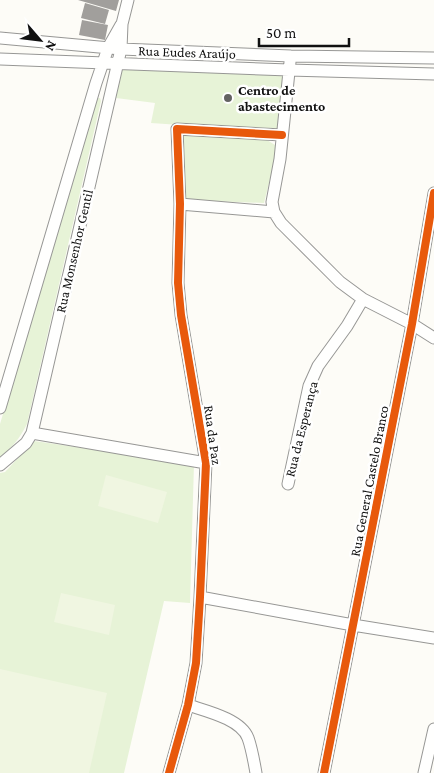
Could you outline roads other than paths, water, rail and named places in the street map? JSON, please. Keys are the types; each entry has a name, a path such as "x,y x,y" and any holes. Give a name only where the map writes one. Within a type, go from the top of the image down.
{"street":[{"name":"Rua Monsenhor Gentil","path":"0,465 26,443 32,433 118,64 122,24 128,0"},
{"name":"Rua Monsenhor Gentil","path":"0,408 96,83 108,48 122,24"},
{"name":"Rua Eudes Araújo","path":"0,38 121,49 291,56 434,58"},
{"path":"291,56 280,159 272,202 274,212 281,223 340,282 363,298 434,338"},
{"name":"Rua Eudes Araújo","path":"0,59 434,74"},
{"name":"Rua da Paz","path":"170,773 188,705 196,663 206,463 181,315 178,255 180,204 177,129 282,135"},
{"name":"Rua General Castelo Branco","path":"324,773 412,324 434,193"},
{"path":"180,204 274,212"},
{"name":"Rua da Esperança","path":"288,484 309,386 318,366 363,298"},
{"path":"32,433 206,463"},
{"path":"200,597 434,638"},
{"path":"188,705 228,719 243,730 248,738 256,773"},
{"path":"424,773 434,729"}],"place":[{"name":"Centro de abastecimento","path":"228,98"}]}
